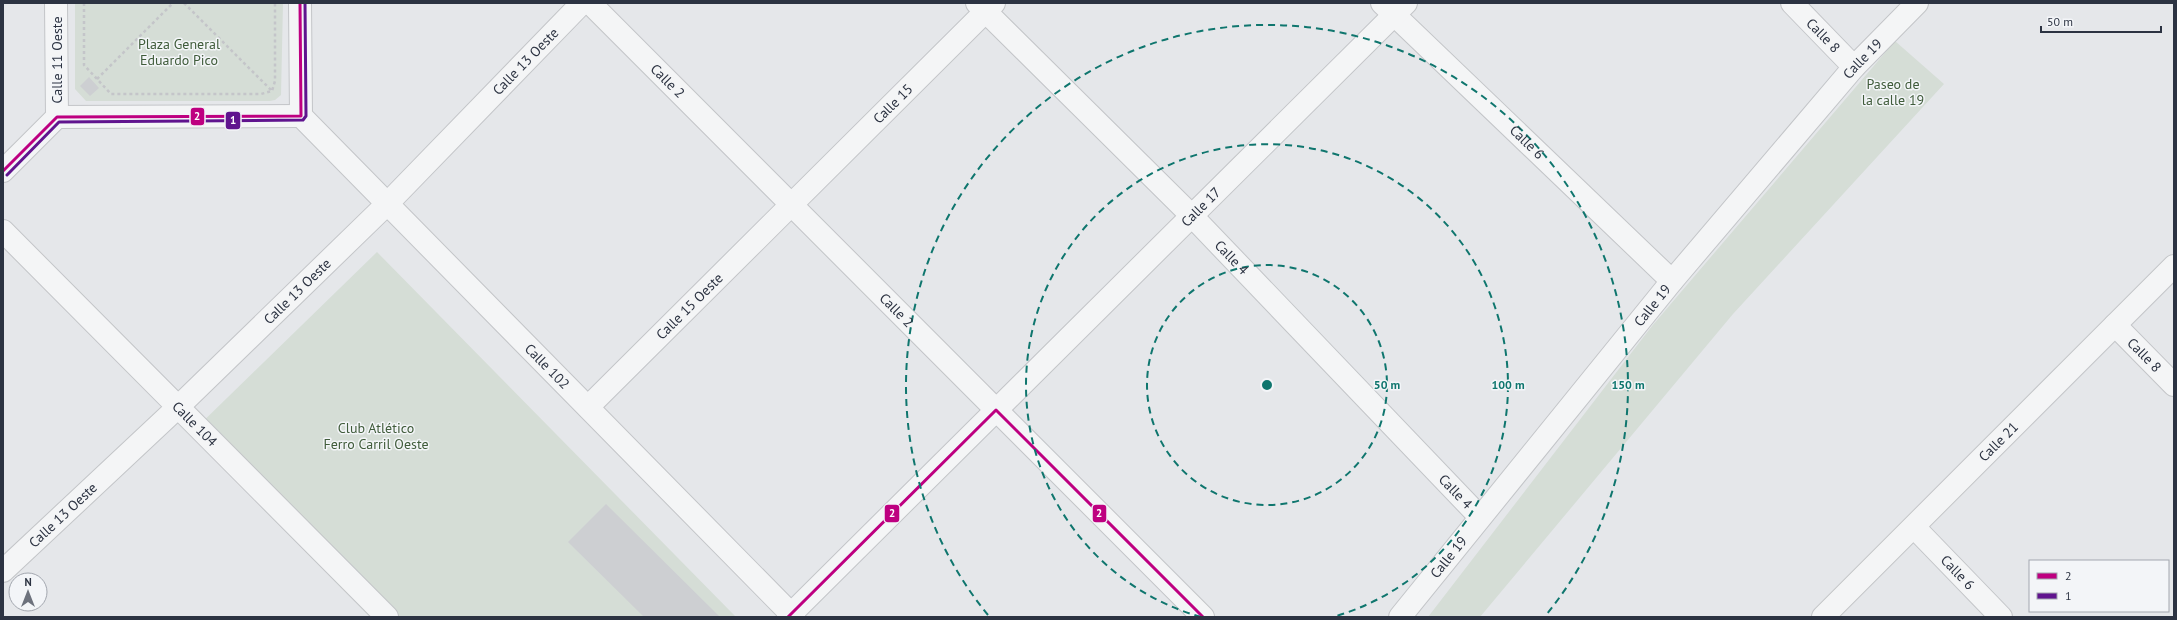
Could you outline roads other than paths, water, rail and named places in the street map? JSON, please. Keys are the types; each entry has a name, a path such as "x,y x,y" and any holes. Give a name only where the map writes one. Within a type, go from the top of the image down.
{"street":[{"name":"Calle 11 Oeste","path":"3,172 57,117 56,3"},
{"path":"300,3 300,116"},
{"name":"Calle 13 Oeste","path":"3,571 178,407 387,204 582,3"},
{"name":"Calle 2","path":"590,3 1202,617"},
{"name":"Calle 8","path":"1792,3 1854,67"},
{"name":"Calle 19","path":"1400,617 1672,281 1854,67 1917,3"},
{"name":"Calle 15","path":"792,205 986,6"},
{"name":"Calle 4","path":"986,6 1192,216 1480,517"},
{"name":"Calle 17","path":"791,616 1192,216 1394,7"},
{"name":"Calle 6","path":"1394,7 1672,281"},
{"name":"Calle 11 Oeste","path":"57,117 300,116"},
{"name":"Calle 102","path":"300,116 588,407 791,616"},
{"name":"Calle 15 Oeste","path":"588,407 792,205"},
{"name":"Calle 104","path":"3,231 178,407 380,614"},
{"name":"Calle 21","path":"1822,617 1914,527 2174,266"},
{"name":"Calle 8","path":"2115,325 2174,385"},
{"name":"Calle 6","path":"1914,527 2001,617"}],"park label":[{"name":"Plaza General Eduardo Pico","path":"179,52"},
{"name":"Paseo de la calle 19","path":"1893,92"},
{"name":"Club Atlético Ferro Carril Oeste","path":"376,436"}]}
